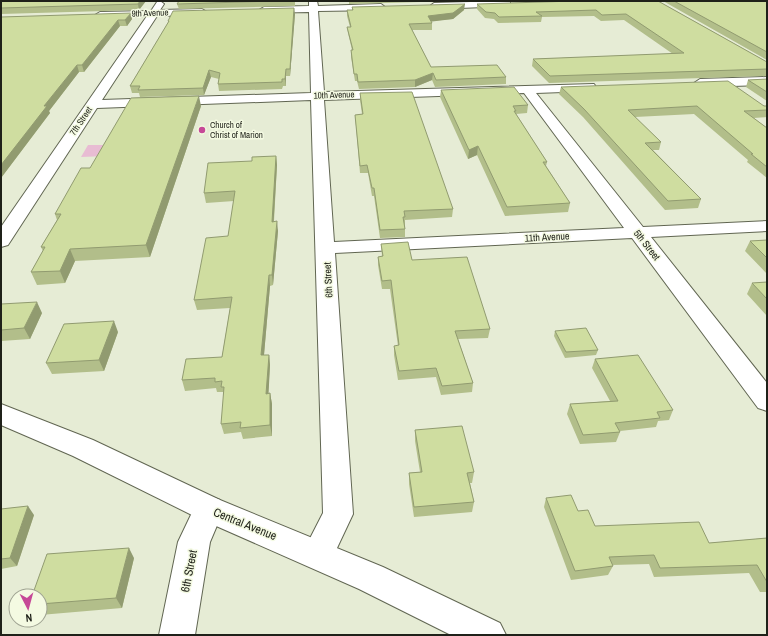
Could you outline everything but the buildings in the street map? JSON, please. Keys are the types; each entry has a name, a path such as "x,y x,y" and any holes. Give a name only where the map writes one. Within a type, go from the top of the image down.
{"street":[{"name":"7th Street","path":"1,241 162,1"},
{"path":"422,6 516,4"},
{"path":"255,11 314,5 391,7"},
{"name":"6th Street","path":"314,5 327,248 338,514 318,554"},
{"name":"9th Avenue","path":"90,15 211,12"},
{"path":"689,84 767,81"},
{"path":"728,82 743,93"},
{"name":"10th Avenue","path":"93,104 604,86"},
{"name":"5th Street","path":"528,89 767,401"},
{"name":"11th Avenue","path":"327,248 767,226"},
{"name":"Central Avenue","path":"1,414 83,448 209,509 318,554 371,578 488,635"},
{"name":"6th Street","path":"177,635 194,542 209,509"}],"shaded area":[{"path":"88,145 112,145 133,155 81,157"}],"place":[{"name":"Church of Christ of Marion","path":"202,130"}]}
